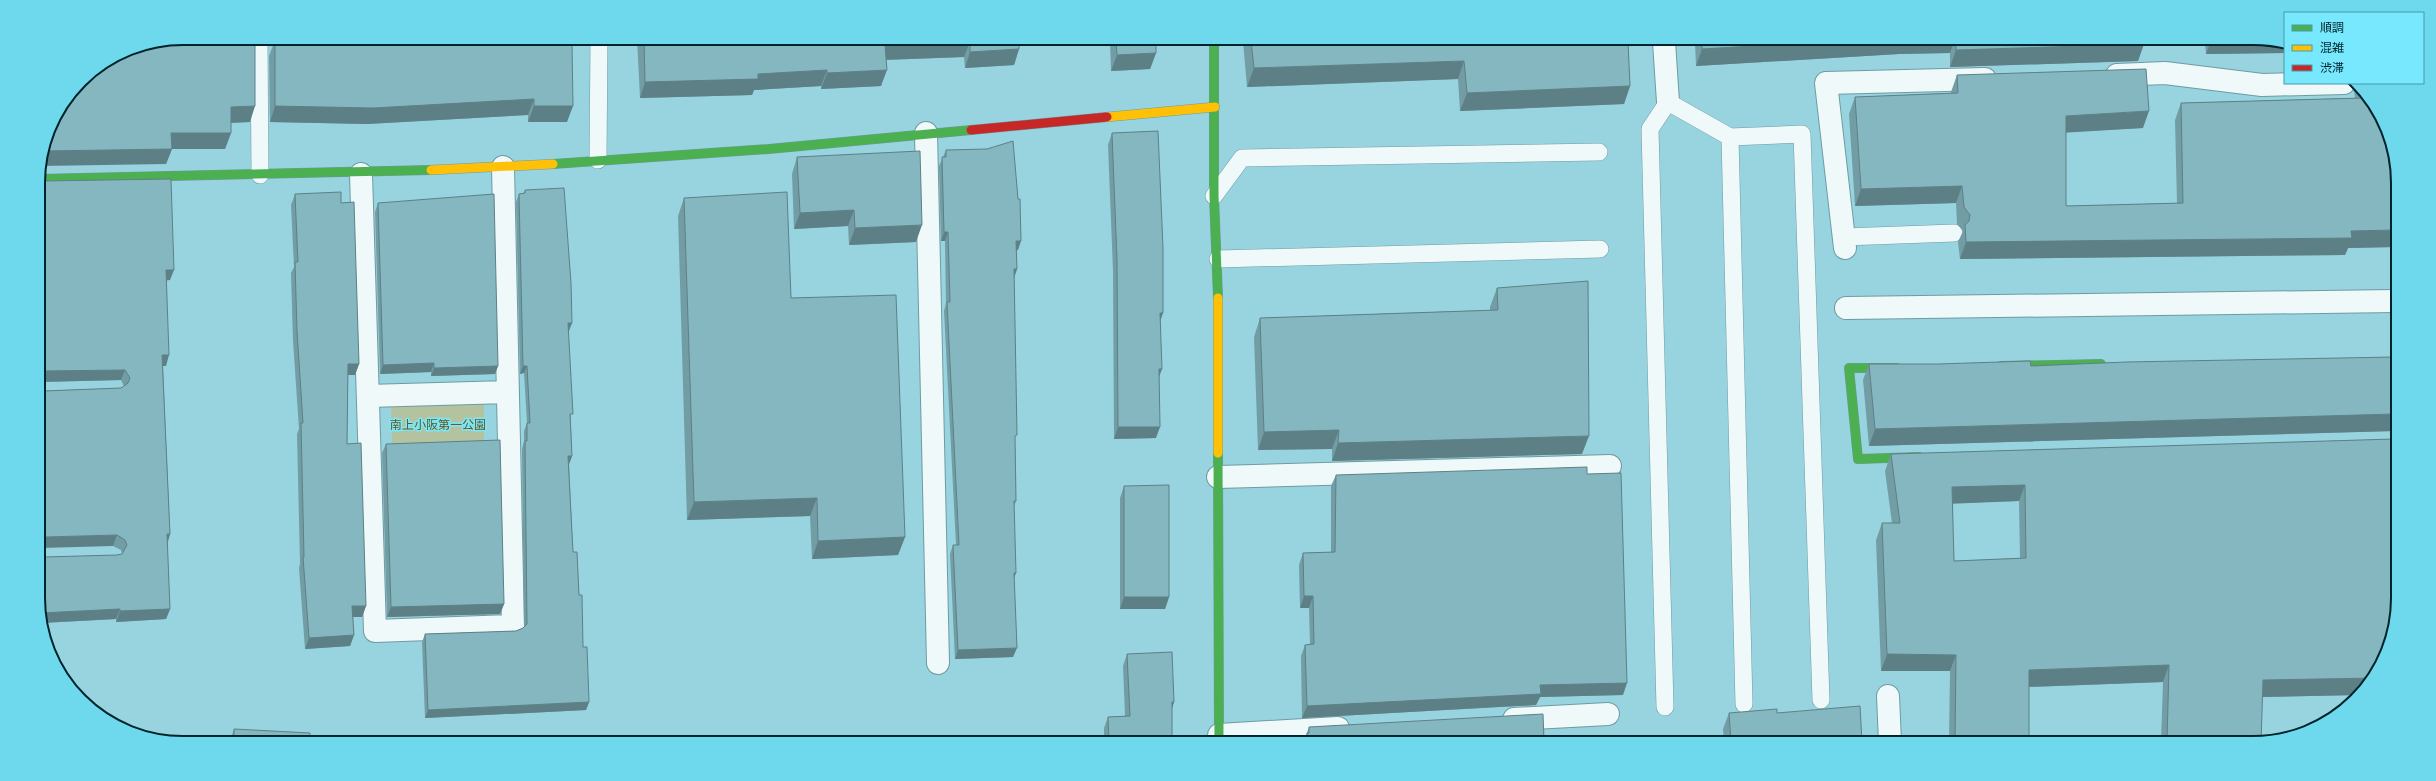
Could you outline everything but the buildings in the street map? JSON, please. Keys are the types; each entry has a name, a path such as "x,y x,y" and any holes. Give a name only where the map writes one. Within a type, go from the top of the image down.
{"street":[{"path":"1214,45 1214,196 1218,259 1219,736"},
{"path":"1664,45 1668,102"},
{"path":"2097,76 2165,73 2262,85 2303,84"},
{"path":"1844,243 1826,83 2002,79"},
{"path":"45,179 361,174 504,167 926,133 1215,107"},
{"path":"926,133 938,663"},
{"path":"361,174 375,631 513,626 504,167"},
{"path":"1846,308 2391,301"},
{"path":"1991,366 2110,364"},
{"path":"1904,367 1849,368 1858,459 1929,457"},
{"path":"368,396 508,392"},
{"path":"1218,477 1610,466"},
{"path":"1888,696 1890,736"},
{"path":"1497,720 1608,714"},
{"path":"1245,736 1361,727"}],"lane":[{"path":"259,45 260,175"},
{"path":"598,160 599,45"},
{"path":"1665,707 1650,129 1668,102 1730,137 1802,134 1821,700"},
{"path":"1730,137 1744,704"},
{"path":"1214,196 1242,158 1599,152"},
{"path":"1844,243 1954,233"},
{"path":"1218,259 1600,248"}],"green space":[{"name":"南上小阪第一公園","path":"484,403 484,444 392,444 391,404"}],"traffic: fast":[{"path":"1214,45 1214,196 1218,298"},
{"path":"553,164 769,149 971,130"},
{"path":"45,179 431,170"},
{"path":"2001,366 2101,364"},
{"path":"1897,368 1849,368 1858,459 1919,457"},
{"path":"1218,453 1219,736"}],"traffic: slow":[{"path":"1107,117 1215,107"},
{"path":"431,170 553,164"},
{"path":"1218,298 1218,453"}],"traffic: jam":[{"path":"971,130 1107,117"}]}
